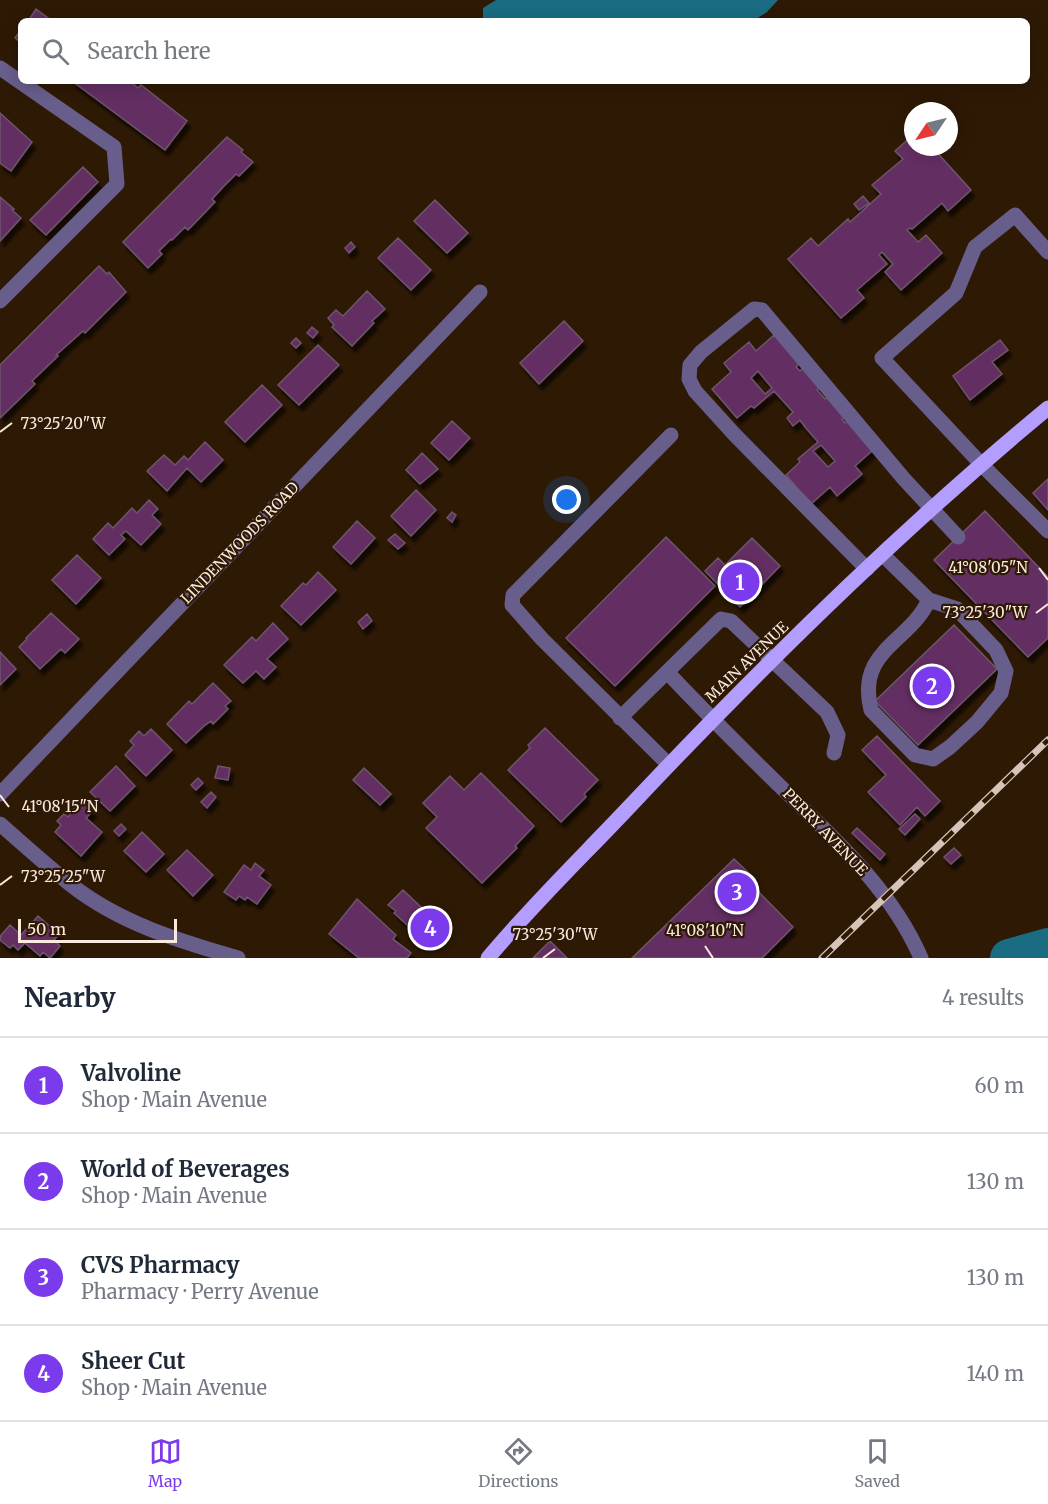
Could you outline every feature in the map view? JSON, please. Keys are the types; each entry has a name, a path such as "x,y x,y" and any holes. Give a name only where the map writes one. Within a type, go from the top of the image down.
{"main road":[{"name":"MAIN AVENUE","path":"488,958 669,765 773,661 867,569 1048,408"}],"street":[{"path":"0,68 18,80"},
{"path":"0,301 117,184 114,147 23,84"},
{"path":"1048,252 1015,215 975,247 956,293 882,358 982,465 1048,531"},
{"name":"LINDENWOODS ROAD","path":"0,794 480,292"},
{"path":"867,569 695,391 689,379 690,365 701,352 754,309 762,310 932,510 958,537"},
{"path":"669,765 620,718 512,605 513,595 671,435"},
{"path":"883,555 929,600 957,609 996,650 1006,671 1001,693 976,722 950,747 933,759 915,755 871,710 869,700 873,665 922,615 929,600"},
{"path":"620,718 721,619 731,621 827,712 838,735 834,753"},
{"name":"PERRY AVENUE","path":"667,672 848,853 885,896 920,955"},
{"path":"0,824 72,885 108,908 139,925 190,944 238,958"}],"water":[{"path":"496,0 778,0 758,18 483,18 483,8"}],"building":[{"path":"36,9 48,18 30,18"},
{"path":"76,84 133,84 138,88 141,85 187,121 165,150"},
{"path":"0,113 32,142 11,171 0,163"},
{"path":"227,137 253,162 239,176 236,174 224,186 212,199 215,202 188,230 185,227 159,251 162,254 148,268 123,242"},
{"path":"904,143 904,156 940,156 971,190 948,211 942,203 912,229 907,230 918,242 926,235 942,253 901,290 885,272 893,264 882,252 879,255 887,264 857,290 864,298 841,318 788,259 811,238 818,246 848,219 850,222 881,194 872,185 903,159 895,151"},
{"path":"83,167 98,182 46,235 30,220"},
{"path":"863,196 869,203 859,210 854,204"},
{"path":"0,197 21,218 0,241"},
{"path":"435,200 468,233 447,253 414,221"},
{"path":"398,238 431,270 411,290 378,258"},
{"path":"351,242 355,247 349,253 345,248"},
{"path":"99,266 107,274 109,272 126,292 85,333 83,331 56,355 58,356 32,381 35,384 0,418 0,365"},
{"path":"367,291 385,309 352,346 332,327 334,325 328,318 336,310 343,316"},
{"path":"564,321 583,341 539,384 520,363"},
{"path":"312,327 318,332 313,338 307,333"},
{"path":"774,335 799,364 796,367 800,371 803,368 820,388 817,390 825,399 828,397 845,416 842,419 845,423 848,421 873,450 855,466 862,474 837,496 830,487 811,504 786,475 800,462 798,459 818,442 800,420 793,426 787,418 793,412 774,391 754,408 751,406 737,418 712,389 731,372 724,363 749,342 756,351","holes":["758,371 772,388 765,394 751,378","821,445 835,461 828,467 813,451"]},
{"path":"296,338 301,343 296,348 291,343"},
{"path":"1000,340 1008,350 992,362 1002,374 970,400 953,376"},
{"path":"318,345 339,365 299,405 278,385"},
{"path":"262,385 282,405 245,442 225,422"},
{"path":"452,421 470,438 449,460 431,443"},
{"path":"205,442 223,460 201,482 187,468 167,491 147,471 164,455 175,465 184,456 188,460"},
{"path":"422,453 438,469 420,484 406,470"},
{"path":"1048,479 1048,510 1033,493"},
{"path":"416,490 436,510 411,536 391,516"},
{"path":"149,500 158,509 152,515 161,524 141,545 126,531 121,535 125,539 109,555 93,539 108,523 113,528 132,508 137,513"},
{"path":"985,511 1048,577 1048,638 1028,657 934,560"},
{"path":"452,512 456,515 452,522 447,518"},
{"path":"357,521 375,538 351,564 333,547"},
{"path":"395,534 405,543 398,549 388,540"},
{"path":"666,537 715,586 615,686 566,638"},
{"path":"752,538 780,566 740,607 705,571 718,558 725,565"},
{"path":"77,555 101,578 76,604 52,580"},
{"path":"318,572 336,590 301,625 281,606 303,583 306,585"},
{"path":"51,613 79,639 65,653 61,649 40,669 19,647"},
{"path":"367,614 372,621 363,629 358,622"},
{"path":"273,623 288,639 267,659 276,667 264,679 256,671 243,683 224,665 252,637 256,641"},
{"path":"954,625 997,669 918,745 875,701"},
{"path":"0,652 16,669 0,685"},
{"path":"213,683 231,701 225,706 228,709 213,724 211,721 186,743 167,724 189,701 192,704"},
{"path":"545,728 598,780 584,794 586,797 561,822 508,770 530,748 528,745"},
{"path":"151,729 172,750 146,776 125,755 134,745 130,741 139,731 144,736"},
{"path":"877,736 940,801 925,816 917,807 900,825 868,792 886,775 862,750"},
{"path":"116,766 135,786 110,811 90,792"},
{"path":"218,766 230,768 228,780 215,778"},
{"path":"364,768 391,794 380,805 353,780"},
{"path":"481,773 534,826 515,846 517,848 482,883 426,828 437,817 423,803 450,776 464,790"},
{"path":"198,778 203,783 196,790 191,785"},
{"path":"211,792 216,797 207,808 201,802"},
{"path":"80,800 93,811 86,818 102,832 81,856 55,832 61,825 57,821 64,814 68,817"},
{"path":"915,814 920,819 905,835 899,829"},
{"path":"121,824 126,829 119,836 114,831"},
{"path":"857,828 885,854 880,860 852,833"},
{"path":"142,832 164,854 146,872 124,851"},
{"path":"954,848 961,855 951,864 944,857"},
{"path":"187,850 213,875 193,896 167,870"},
{"path":"734,859 755,879 750,883 793,927 762,958 632,958"},
{"path":"255,863 264,870 259,876 271,885 257,904 247,897 245,900 239,896 236,900 224,892 244,865 251,870"},
{"path":"403,890 441,926 423,943 415,936 417,934 394,913 396,911 388,905"},
{"path":"357,899 396,935 393,939 411,953 407,958 359,958 329,934"},
{"path":"38,916 59,934 54,940 60,946 50,958 43,952 40,956 25,943 18,950 13,945 10,948 0,940 1,935 10,925 21,935"},
{"path":"550,941 567,958 533,958"}],"waterway":[{"path":"1009,958 1048,947"}],"railway":[{"path":"822,958 1048,740"}],"place":[{"name":"Valvoline","path":"740,582"},
{"name":"World of Beverages","path":"932,686"},
{"name":"CVS Pharmacy","path":"737,892"},
{"name":"Sheer Cut","path":"430,928"}]}
